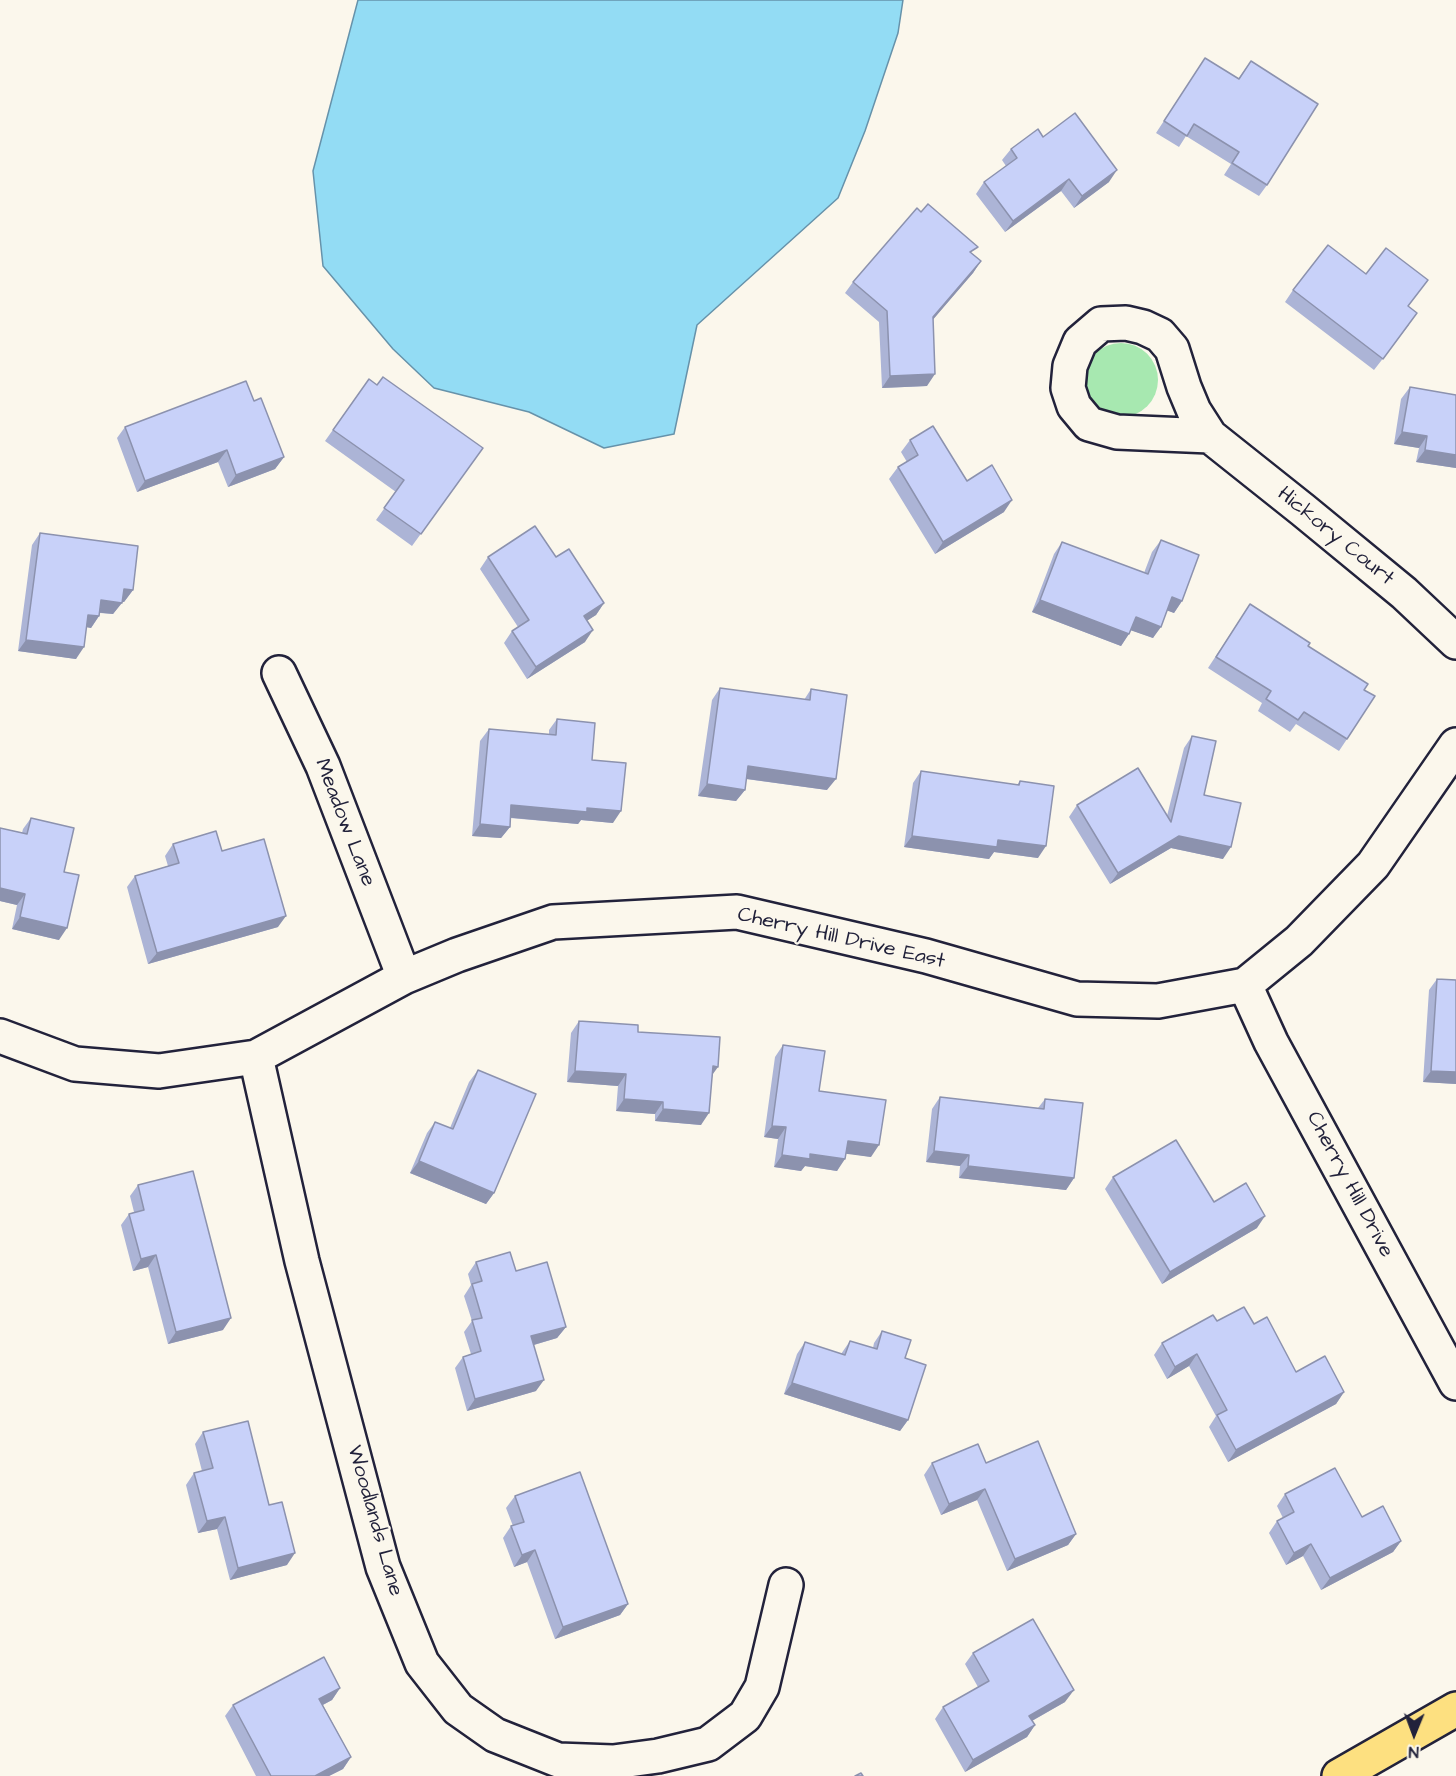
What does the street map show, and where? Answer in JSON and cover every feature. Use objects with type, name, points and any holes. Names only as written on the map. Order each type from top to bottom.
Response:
[{"type":"main road","points":[[1339,1776],[1456,1709]]},
{"type":"street","name":"Hickory Court","points":[[1210,436],[1117,432],[1089,424],[1074,406],[1068,388],[1070,366],[1080,342],[1101,324],[1126,322],[1160,335],[1172,349],[1194,411],[1210,436],[1395,586],[1456,642]]},
{"type":"street","name":"Meadow Lane","points":[[279,673],[323,766],[404,977]]},
{"type":"street","points":[[1245,985],[1299,941],[1374,865],[1456,745]]},
{"type":"street","name":"Cherry Hill Drive East","points":[[0,1036],[75,1064],[159,1071],[256,1057],[376,990],[404,977],[458,955],[553,922],[737,912],[926,957],[1077,999],[1158,1000],[1245,985]]},
{"type":"street","name":"Cherry Hill Drive","points":[[1245,985],[1271,1042],[1456,1383]]},
{"type":"street","name":"Woodlands Lane","points":[[256,1057],[302,1261],[382,1566],[422,1663],[458,1709],[495,1735],[558,1760],[613,1762],[658,1756],[708,1744],[745,1716],[762,1687],[786,1585]]},
{"type":"green space","points":[[1114,343],[1128,343],[1142,349],[1152,359],[1158,373],[1158,387],[1152,401],[1142,411],[1128,417],[1114,417],[1100,411],[1090,401],[1084,387],[1084,373],[1090,359],[1100,349]]},
{"type":"water","points":[[358,0],[903,0],[898,33],[865,131],[838,198],[697,325],[674,434],[604,448],[529,412],[434,388],[393,349],[323,266],[313,171]]},
{"type":"building","points":[[1205,58],[1239,79],[1251,61],[1318,104],[1267,185],[1232,163],[1239,152],[1194,124],[1187,136],[1164,121]]},
{"type":"building","points":[[1075,113],[1117,170],[1082,196],[1069,179],[1013,221],[984,182],[1017,158],[1011,149],[1038,129],[1043,137]]},
{"type":"building","points":[[928,204],[978,247],[970,252],[981,261],[933,317],[935,374],[890,376],[887,311],[853,282],[917,208],[921,212]]},
{"type":"building","points":[[1328,245],[1366,274],[1386,248],[1428,280],[1408,306],[1417,313],[1383,359],[1293,290]]},
{"type":"building","points":[[383,377],[483,448],[421,534],[384,508],[404,480],[333,430],[369,379],[377,385]]},
{"type":"building","points":[[246,381],[254,401],[261,398],[284,457],[236,475],[227,450],[145,481],[125,427]]},
{"type":"building","points":[[1410,387],[1456,395],[1456,455],[1425,450],[1427,436],[1402,432]]},
{"type":"building","points":[[933,426],[967,481],[992,465],[1012,500],[943,542],[898,467],[918,455],[910,440]]},
{"type":"building","points":[[535,526],[556,557],[569,549],[604,603],[584,616],[593,630],[536,667],[512,631],[529,620],[488,557]]},
{"type":"building","points":[[40,533],[138,546],[133,590],[124,589],[122,603],[101,600],[99,616],[88,615],[84,647],[26,640]]},
{"type":"building","points":[[1161,540],[1199,555],[1182,601],[1172,597],[1161,627],[1136,617],[1129,634],[1040,600],[1062,542],[1148,574]]},
{"type":"building","points":[[1250,604],[1310,643],[1308,646],[1368,684],[1364,690],[1375,696],[1347,739],[1304,712],[1298,720],[1266,699],[1271,691],[1216,657]]},
{"type":"building","points":[[720,688],[810,700],[811,689],[847,695],[836,779],[748,766],[745,790],[707,784]]},
{"type":"building","points":[[557,719],[595,723],[592,760],[626,763],[621,811],[587,808],[587,812],[511,805],[510,827],[480,824],[489,729],[556,735]]},
{"type":"building","points":[[1192,736],[1216,741],[1204,795],[1241,803],[1231,847],[1179,836],[1118,873],[1077,805],[1138,768],[1171,822]]},
{"type":"building","points":[[921,771],[1019,785],[1020,781],[1054,786],[1046,846],[998,840],[997,847],[912,836]]},
{"type":"building","points":[[31,818],[74,828],[64,872],[79,875],[67,928],[20,917],[25,894],[0,888],[0,828],[27,834]]},
{"type":"building","points":[[216,831],[222,851],[264,839],[286,916],[157,953],[135,876],[179,863],[173,844]]},
{"type":"building","points":[[1437,979],[1456,980],[1456,1072],[1431,1071]]},
{"type":"building","points":[[579,1021],[638,1025],[638,1032],[720,1037],[718,1067],[713,1066],[709,1113],[663,1109],[663,1102],[624,1099],[626,1074],[575,1071]]},
{"type":"building","points":[[783,1045],[825,1051],[819,1091],[886,1100],[879,1145],[848,1141],[845,1159],[810,1154],[810,1159],[782,1155],[786,1127],[772,1126]]},
{"type":"building","points":[[478,1070],[536,1094],[494,1193],[419,1161],[435,1122],[453,1129]]},
{"type":"building","points":[[940,1097],[1044,1109],[1045,1099],[1083,1103],[1074,1178],[968,1166],[969,1155],[934,1151]]},
{"type":"building","points":[[1176,1140],[1214,1202],[1246,1183],[1265,1216],[1170,1272],[1113,1177]]},
{"type":"building","points":[[193,1171],[231,1318],[176,1332],[156,1255],[141,1259],[129,1214],[144,1210],[138,1185]]},
{"type":"building","points":[[510,1252],[516,1271],[547,1262],[566,1327],[531,1336],[544,1380],[475,1399],[463,1357],[481,1351],[472,1320],[482,1318],[472,1284],[482,1281],[476,1262]]},
{"type":"building","points":[[1244,1307],[1254,1324],[1267,1317],[1296,1372],[1325,1356],[1344,1392],[1236,1450],[1217,1415],[1227,1410],[1197,1354],[1175,1367],[1162,1343],[1213,1315],[1217,1321]]},
{"type":"building","points":[[882,1331],[911,1340],[905,1358],[926,1365],[908,1420],[792,1383],[805,1342],[845,1355],[850,1341],[877,1349]]},
{"type":"building","points":[[248,1421],[269,1505],[282,1502],[295,1553],[238,1568],[225,1517],[207,1521],[194,1473],[213,1468],[203,1432]]},
{"type":"building","points":[[1038,1441],[1076,1534],[1015,1559],[985,1489],[949,1504],[932,1463],[978,1444],[986,1463]]},
{"type":"building","points":[[1335,1468],[1362,1517],[1383,1506],[1401,1541],[1330,1578],[1311,1544],[1294,1553],[1277,1521],[1294,1512],[1285,1494]]},
{"type":"building","points":[[580,1472],[628,1604],[563,1627],[535,1550],[522,1555],[511,1526],[524,1522],[515,1496]]},
{"type":"building","points":[[1033,1619],[1074,1690],[1029,1716],[1035,1725],[973,1760],[943,1707],[989,1681],[973,1653]]},
{"type":"building","points":[[324,1657],[340,1688],[319,1699],[351,1757],[315,1776],[271,1776],[233,1705]]}]
